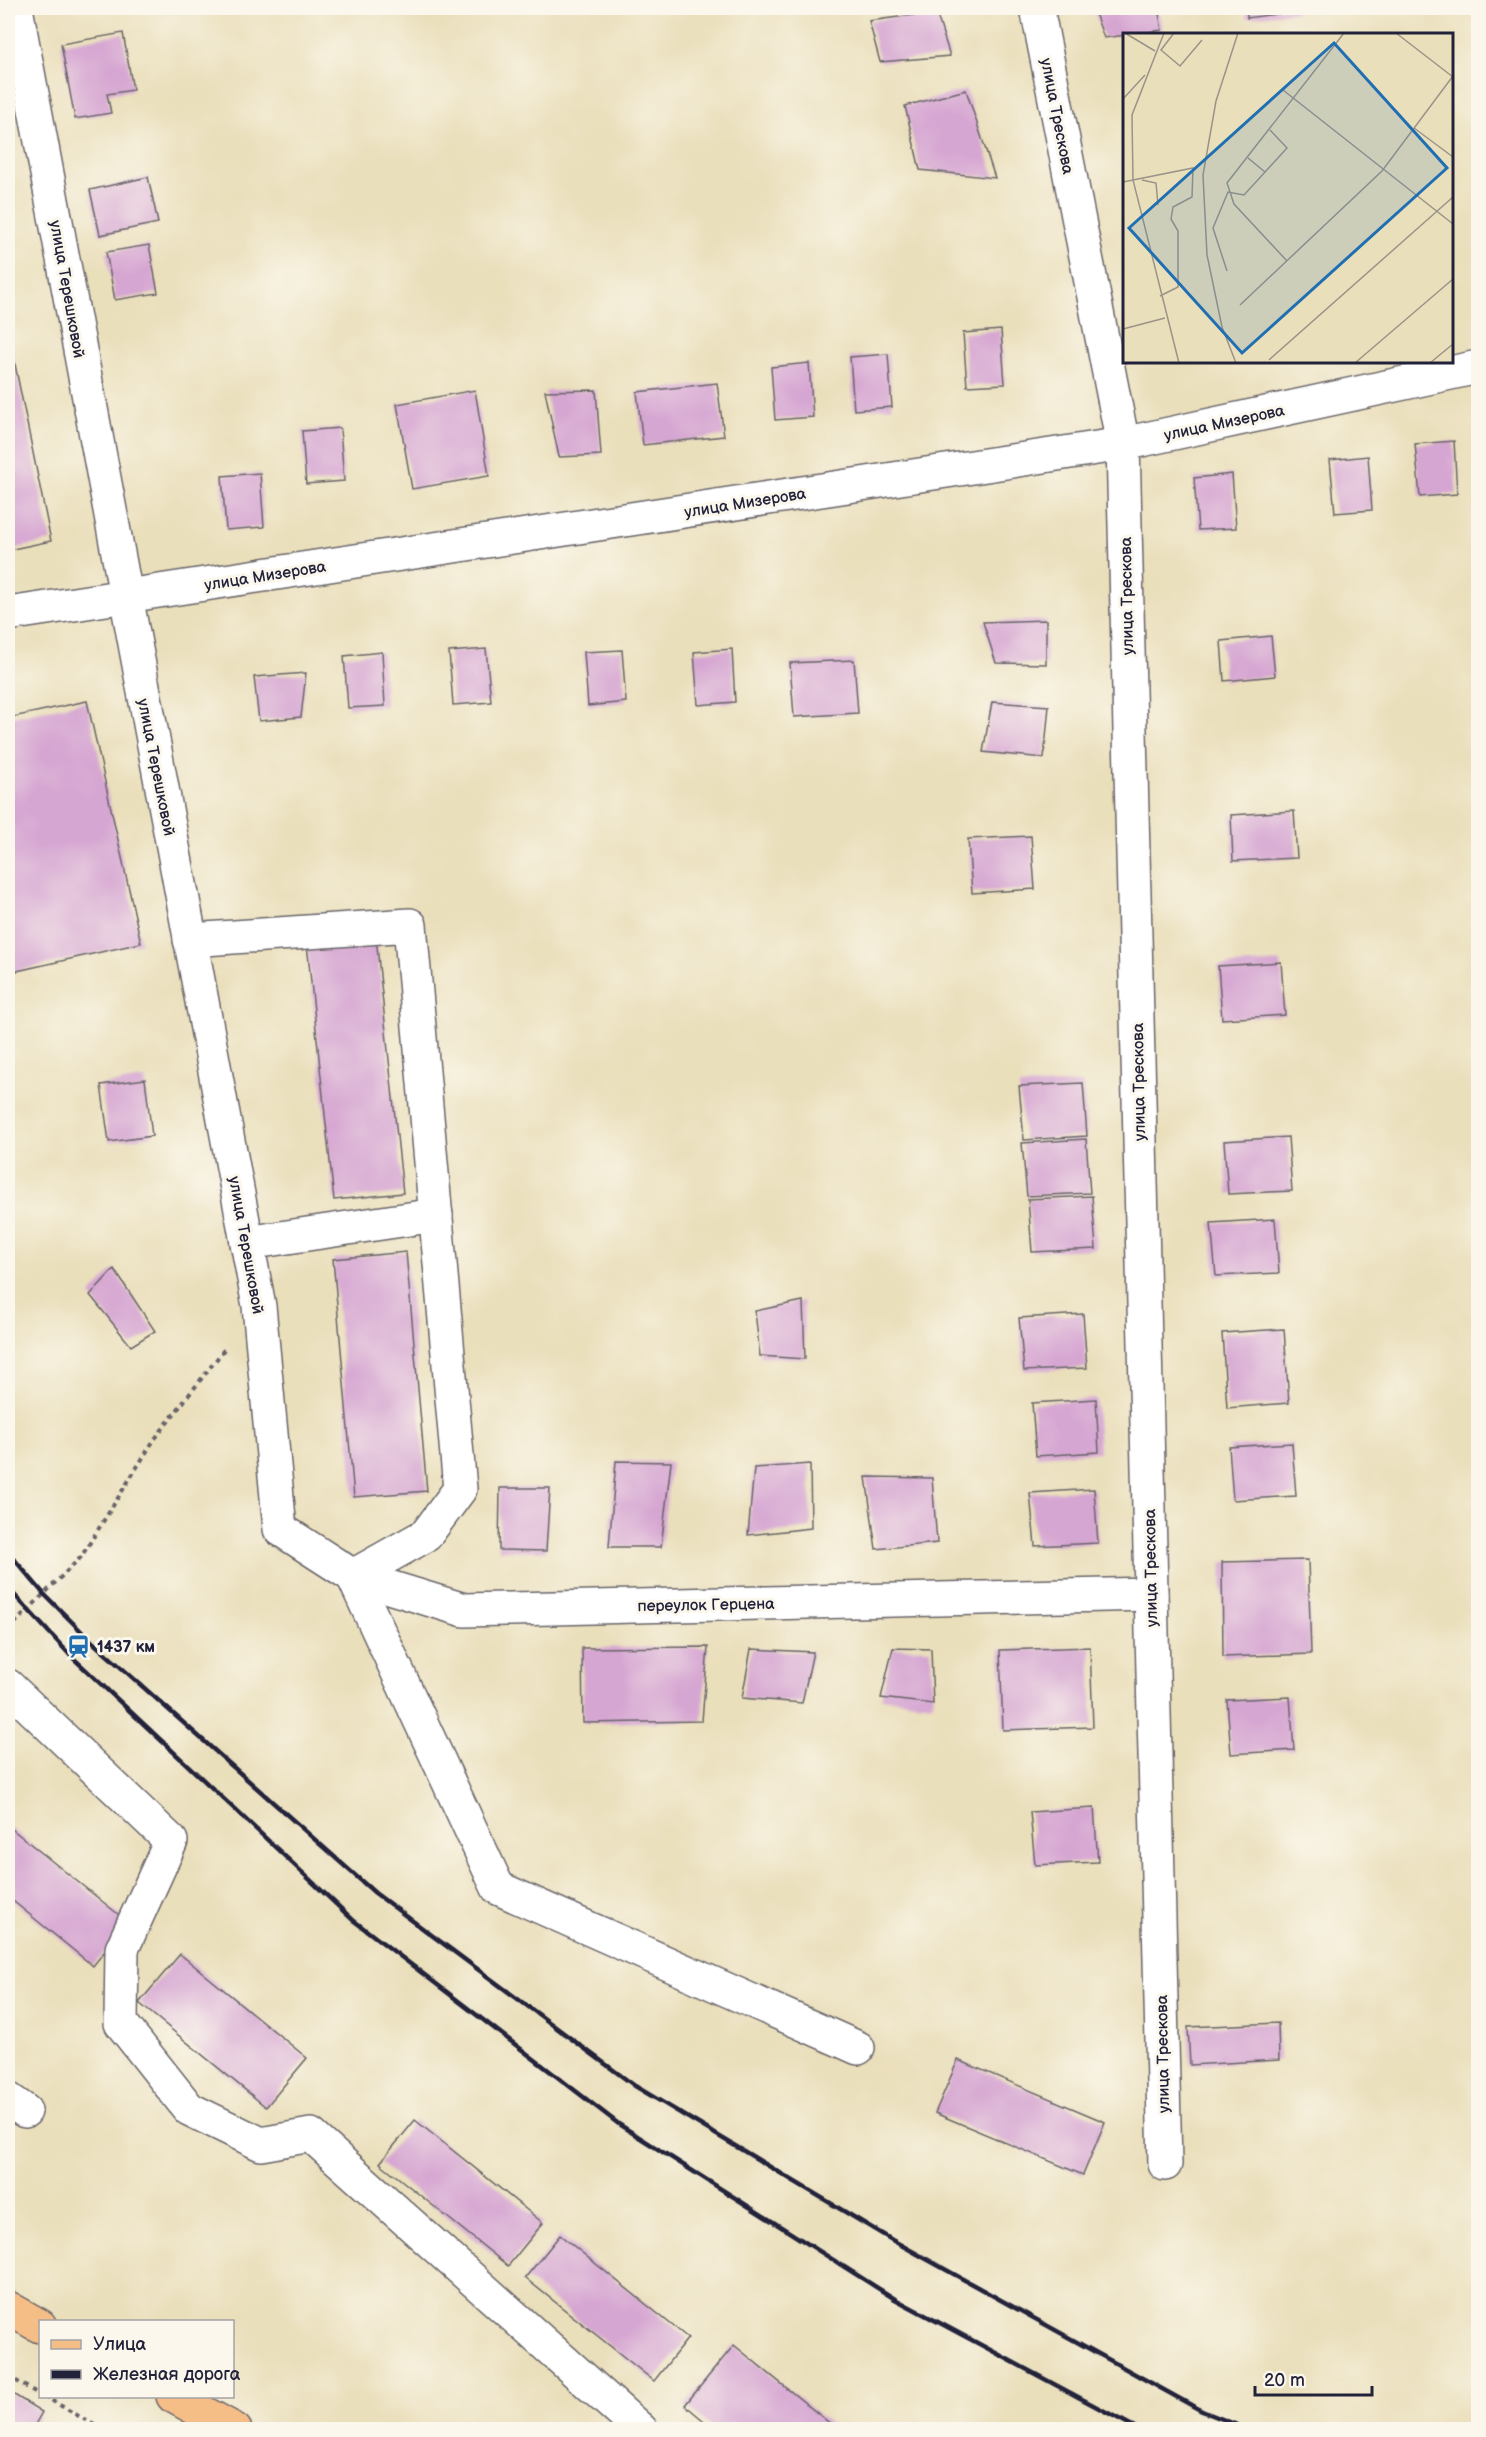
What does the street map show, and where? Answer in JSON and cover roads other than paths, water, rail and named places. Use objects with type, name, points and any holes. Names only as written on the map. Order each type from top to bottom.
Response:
[{"type":"main road","points":[[8,2308],[39,2325]]},
{"type":"main road","points":[[175,2398],[235,2430]]},
{"type":"street","name":"улица Терешковой","points":[[16,8],[259,1306],[280,1529]]},
{"type":"street","name":"улица Трескова","points":[[1036,8],[1123,444],[1165,2164]]},
{"type":"street","name":"улица Мизерова","points":[[8,614],[1123,444],[1479,367]]},
{"type":"street","points":[[190,940],[410,925],[460,1489],[426,1534],[353,1576],[498,1888],[858,2048]]},
{"type":"street","points":[[247,1243],[436,1215]]},
{"type":"street","name":"переулок Герцена","points":[[280,1529],[353,1576],[464,1610],[1151,1594]]},
{"type":"street","points":[[8,1686],[171,1842],[122,1950],[121,2023],[189,2109],[261,2144],[311,2135],[641,2430]]},
{"type":"railway","points":[[8,1552],[44,1594],[88,1638],[375,1893],[635,2086],[892,2240],[1202,2411],[1250,2430]]},
{"type":"railway","points":[[8,1588],[70,1655],[353,1920],[620,2125],[895,2299],[1140,2430]]},
{"type":"place","name":"1437 км","points":[[79,1646]]}]
